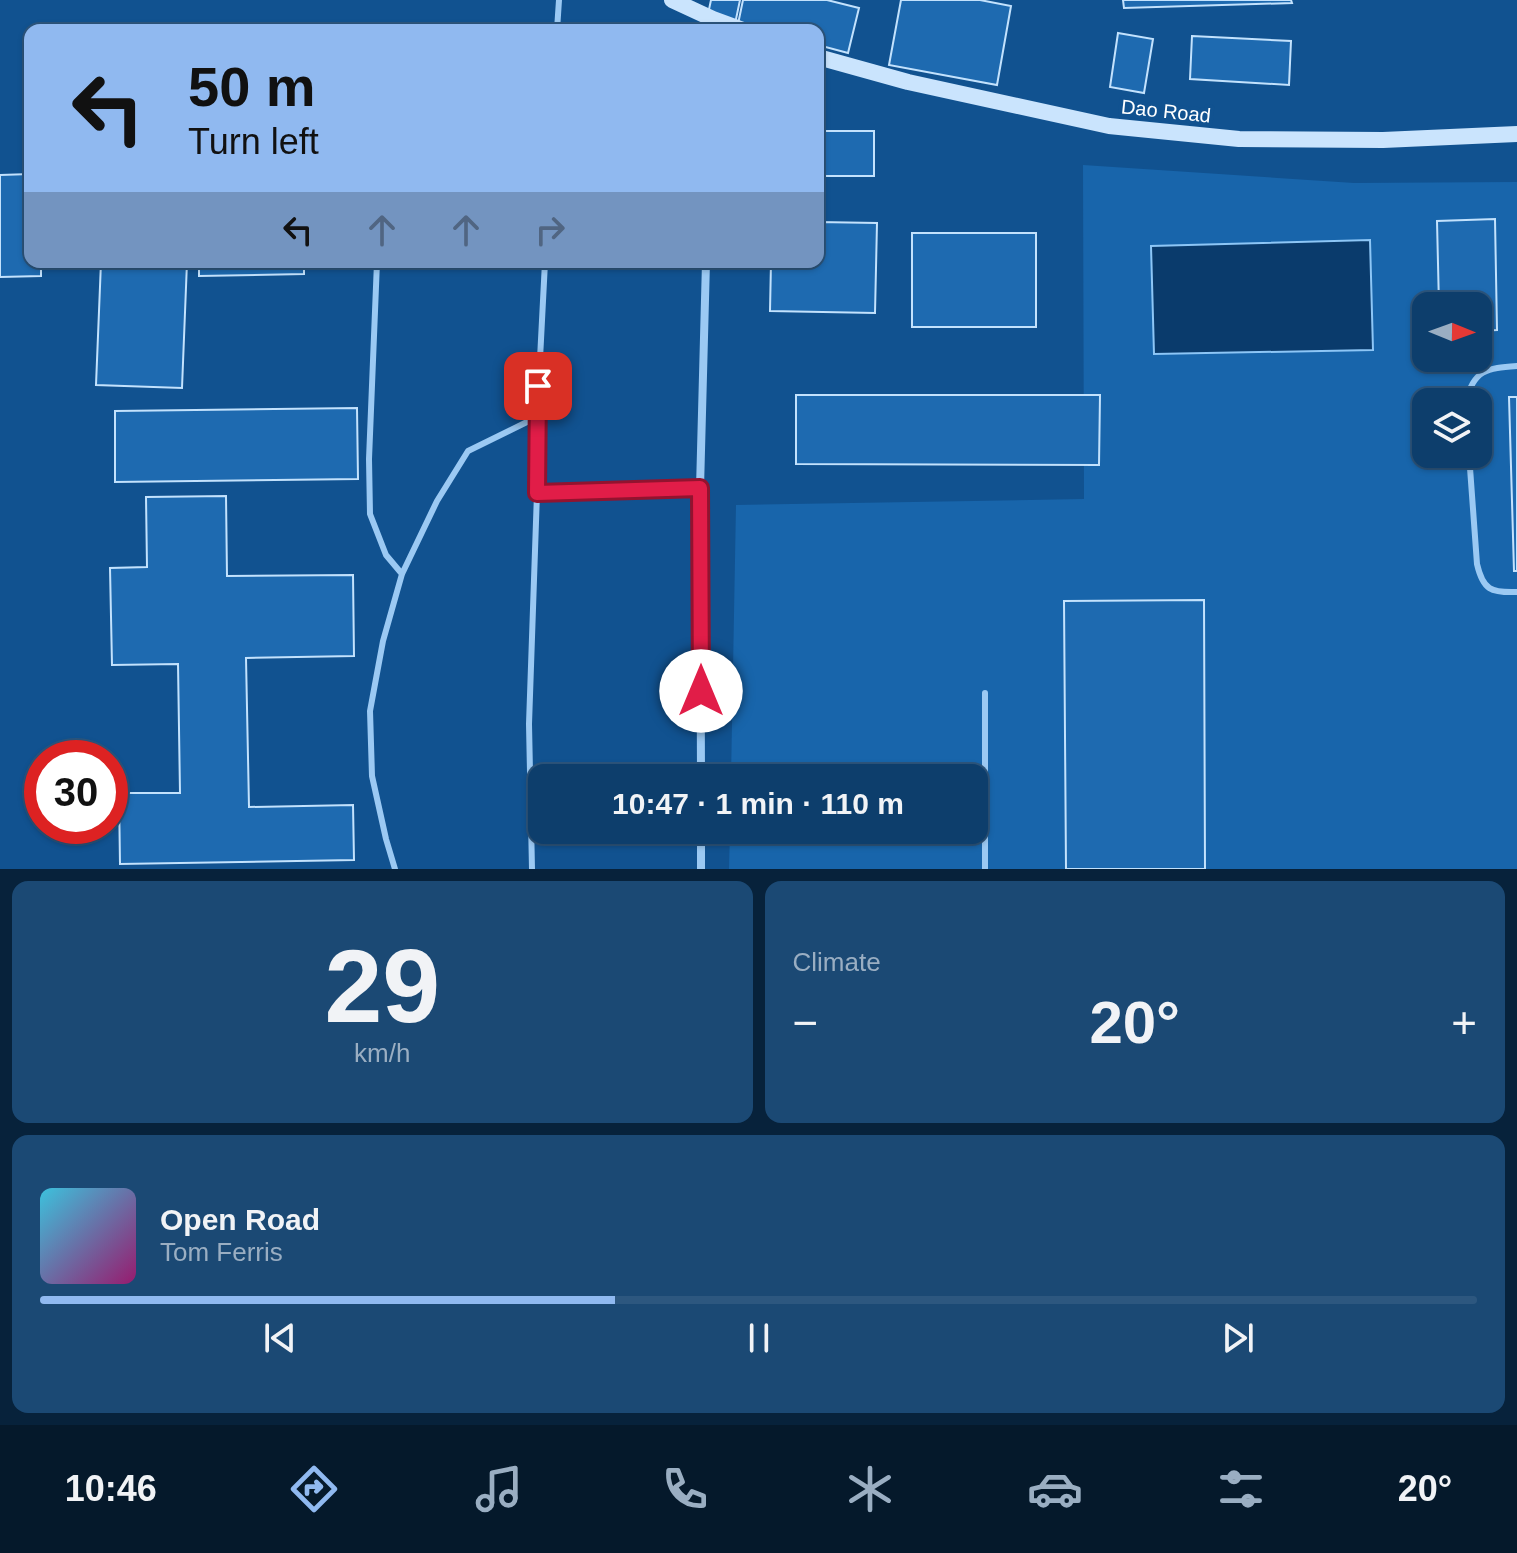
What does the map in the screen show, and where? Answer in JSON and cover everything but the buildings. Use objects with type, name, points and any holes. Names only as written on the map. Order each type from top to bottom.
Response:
[{"type":"street","points":[[672,0],[711,24]]},
{"type":"street","name":"Dao Road","points":[[824,59],[908,82],[1124,127],[1239,139],[1383,140],[1517,134]]},
{"type":"street","points":[[701,764],[700,488],[706,268]]},
{"type":"street","points":[[701,844],[701,869]]},
{"type":"lane","points":[[557,24],[559,0]]},
{"type":"lane","points":[[377,268],[370,514],[386,555],[402,574]]},
{"type":"lane","points":[[532,869],[529,724],[537,417],[545,268]]},
{"type":"lane","points":[[1469,388],[1481,372],[1517,366]]},
{"type":"lane","points":[[395,869],[372,776],[370,711],[383,641],[402,574],[437,501],[468,451],[537,417]]},
{"type":"lane","points":[[1470,468],[1481,581],[1489,589],[1517,592]]},
{"type":"lane","points":[[537,493],[700,488]]},
{"type":"lane","points":[[985,693],[985,869]]},
{"type":"shaded area","points":[[1083,165],[1354,183],[1517,182],[1517,869],[729,869],[730,844],[988,844],[988,764],[731,764],[736,505],[1084,499]]},
{"type":"shaded area","points":[[1370,240],[1373,350],[1154,354],[1151,246]]},
{"type":"route","points":[[538,386],[537,493],[700,488],[701,691]]}]
